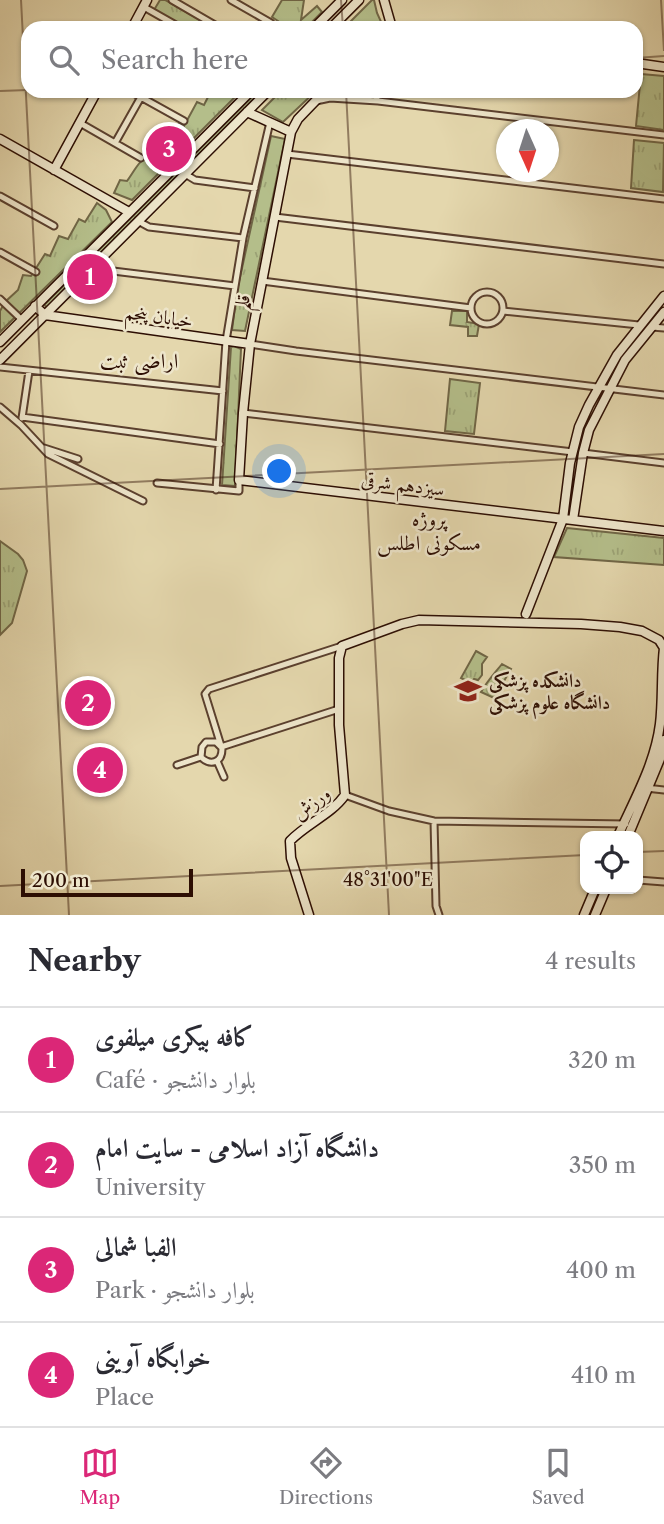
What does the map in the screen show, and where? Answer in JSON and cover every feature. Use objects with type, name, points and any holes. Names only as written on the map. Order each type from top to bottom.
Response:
[{"type":"street","points":[[172,0],[208,21]]},
{"type":"street","points":[[321,21],[342,0]]},
{"type":"street","points":[[338,21],[359,0]]},
{"type":"street","points":[[384,0],[390,21]]},
{"type":"street","points":[[233,1],[268,21]]},
{"type":"street","points":[[136,21],[145,4],[170,21]]},
{"type":"street","points":[[643,64],[664,67]]},
{"type":"street","points":[[54,170],[93,98]]},
{"type":"street","points":[[115,143],[140,98]]},
{"type":"street","points":[[143,98],[184,121]]},
{"type":"street","points":[[0,342],[244,98]]},
{"type":"street","points":[[0,360],[261,98]]},
{"type":"street","points":[[247,112],[291,132],[298,119],[319,98]]},
{"type":"street","points":[[315,102],[330,98],[378,101],[664,135]]},
{"type":"street","points":[[80,122],[141,158]]},
{"type":"street","points":[[216,490],[226,341],[243,239],[270,122]]},
{"type":"street","name":"قلم","points":[[239,480],[250,344],[291,132]]},
{"type":"street","points":[[0,139],[129,212]]},
{"type":"street","points":[[287,155],[664,200]]},
{"type":"street","points":[[185,174],[195,180],[255,188]]},
{"type":"street","points":[[0,196],[54,226]]},
{"type":"street","points":[[275,217],[664,264]]},
{"type":"street","points":[[138,221],[149,227],[243,239]]},
{"type":"street","points":[[0,253],[36,272]]},
{"type":"street","points":[[96,263],[105,270],[235,286]]},
{"type":"street","points":[[262,281],[471,308]]},
{"type":"street","points":[[482,292],[491,292],[501,299],[503,312],[499,319],[488,324],[476,320],[471,308],[475,296],[482,292]]},
{"type":"street","points":[[526,614],[563,519],[579,427],[617,355],[664,296]]},
{"type":"street","points":[[0,299],[22,320]]},
{"type":"street","points":[[35,306],[45,315]]},
{"type":"street","points":[[503,312],[639,325]]},
{"type":"street","points":[[573,520],[589,430],[625,360],[664,312]]},
{"type":"street","name":"خیابان پنجم","points":[[45,315],[250,344]]},
{"type":"street","points":[[652,327],[664,328]]},
{"type":"street","points":[[250,344],[664,395]]},
{"type":"street","points":[[0,367],[223,391]]},
{"type":"street","points":[[21,425],[29,371]]},
{"type":"street","points":[[0,407],[48,454],[144,501]]},
{"type":"street","points":[[243,413],[573,452]]},
{"type":"street","points":[[22,417],[220,444]]},
{"type":"street","points":[[41,447],[78,459]]},
{"type":"street","points":[[583,453],[664,463]]},
{"type":"street","points":[[157,483],[239,491],[239,480]]},
{"type":"street","name":"سیزدهم شرقی","points":[[239,480],[664,531]]},
{"type":"street","points":[[201,757],[208,762],[217,761],[222,755],[205,694],[209,689],[419,620],[581,624],[642,631],[659,640],[664,648],[660,724],[644,788]]},
{"type":"street","points":[[342,646],[339,657],[339,725],[345,795],[389,811],[434,821],[628,824]]},
{"type":"street","points":[[221,747],[339,709]]},
{"type":"street","points":[[622,831],[660,759],[664,740]]},
{"type":"street","points":[[201,757],[202,747],[206,742],[216,742],[221,747]]},
{"type":"street","points":[[177,765],[201,757]]},
{"type":"street","points":[[217,761],[223,777]]},
{"type":"street","points":[[644,788],[664,790]]},
{"type":"street","name":"ورزش","points":[[309,915],[291,858],[290,841],[300,830],[340,803],[345,795]]},
{"type":"street","points":[[434,821],[436,906],[439,915]]},
{"type":"street","points":[[628,824],[628,831]]},
{"type":"street","points":[[643,880],[664,882]]},
{"type":"street","points":[[584,915],[593,894]]},
{"type":"street","points":[[595,915],[604,894]]},
{"type":"green space","points":[[160,0],[165,0],[202,21],[174,21],[154,10]]},
{"type":"green space","points":[[282,0],[304,0],[301,20],[317,6],[322,12],[313,21],[278,21],[272,17]]},
{"type":"green space","points":[[372,0],[374,0],[381,21],[351,21]]},
{"type":"green space","points":[[643,74],[664,76],[664,130],[636,126],[639,98],[643,98]]},
{"type":"green space","points":[[208,98],[234,98],[132,200],[114,193],[120,180],[127,181],[160,142],[166,143],[179,124],[184,126],[197,102],[204,105]]},
{"type":"green space","points":[[250,98],[255,98],[47,307],[44,305]]},
{"type":"green space","points":[[274,98],[309,98],[283,122],[262,110]]},
{"type":"green space","points":[[271,136],[285,139],[245,331],[232,330],[237,291]]},
{"type":"green space","points":[[634,140],[664,143],[663,192],[631,188]]},
{"type":"green space","points":[[97,203],[106,210],[112,222],[0,332],[0,311],[18,290],[23,275],[31,276],[45,254],[50,256],[59,236],[68,239],[79,219],[85,222]]},
{"type":"green space","points":[[452,311],[467,311],[467,322],[479,324],[477,336],[468,336],[468,327],[450,325]]},
{"type":"green space","points":[[231,347],[241,349],[235,486],[222,485]]},
{"type":"green space","points":[[450,379],[480,383],[474,434],[445,431]]},
{"type":"green space","points":[[567,528],[664,538],[664,565],[554,557]]},
{"type":"green space","points":[[0,541],[18,554],[27,571],[12,623],[0,635]]},
{"type":"green space","points":[[476,651],[487,657],[482,664],[482,675],[471,683],[461,678]]},
{"type":"green space","points":[[502,664],[511,669],[494,698],[481,692],[489,681]]},
{"type":"place","name":"الفبا شمالی","points":[[169,149]]},
{"type":"place","name":"کافه بیکری میلفوی","points":[[90,277]]},
{"type":"place","name":"دانشکده پزشکی دانشگاه علوم پزشکی","points":[[468,691]]},
{"type":"place","name":"دانشگاه آزاد اسلامی - سایت امام","points":[[88,703]]},
{"type":"place","name":"خوابگاه آوینی","points":[[100,770]]},
{"type":"district","name":"اراضی ثبت","points":[[139,361]]},
{"type":"district","name":"پروژه مسکونی اطلس","points":[[429,531]]}]
